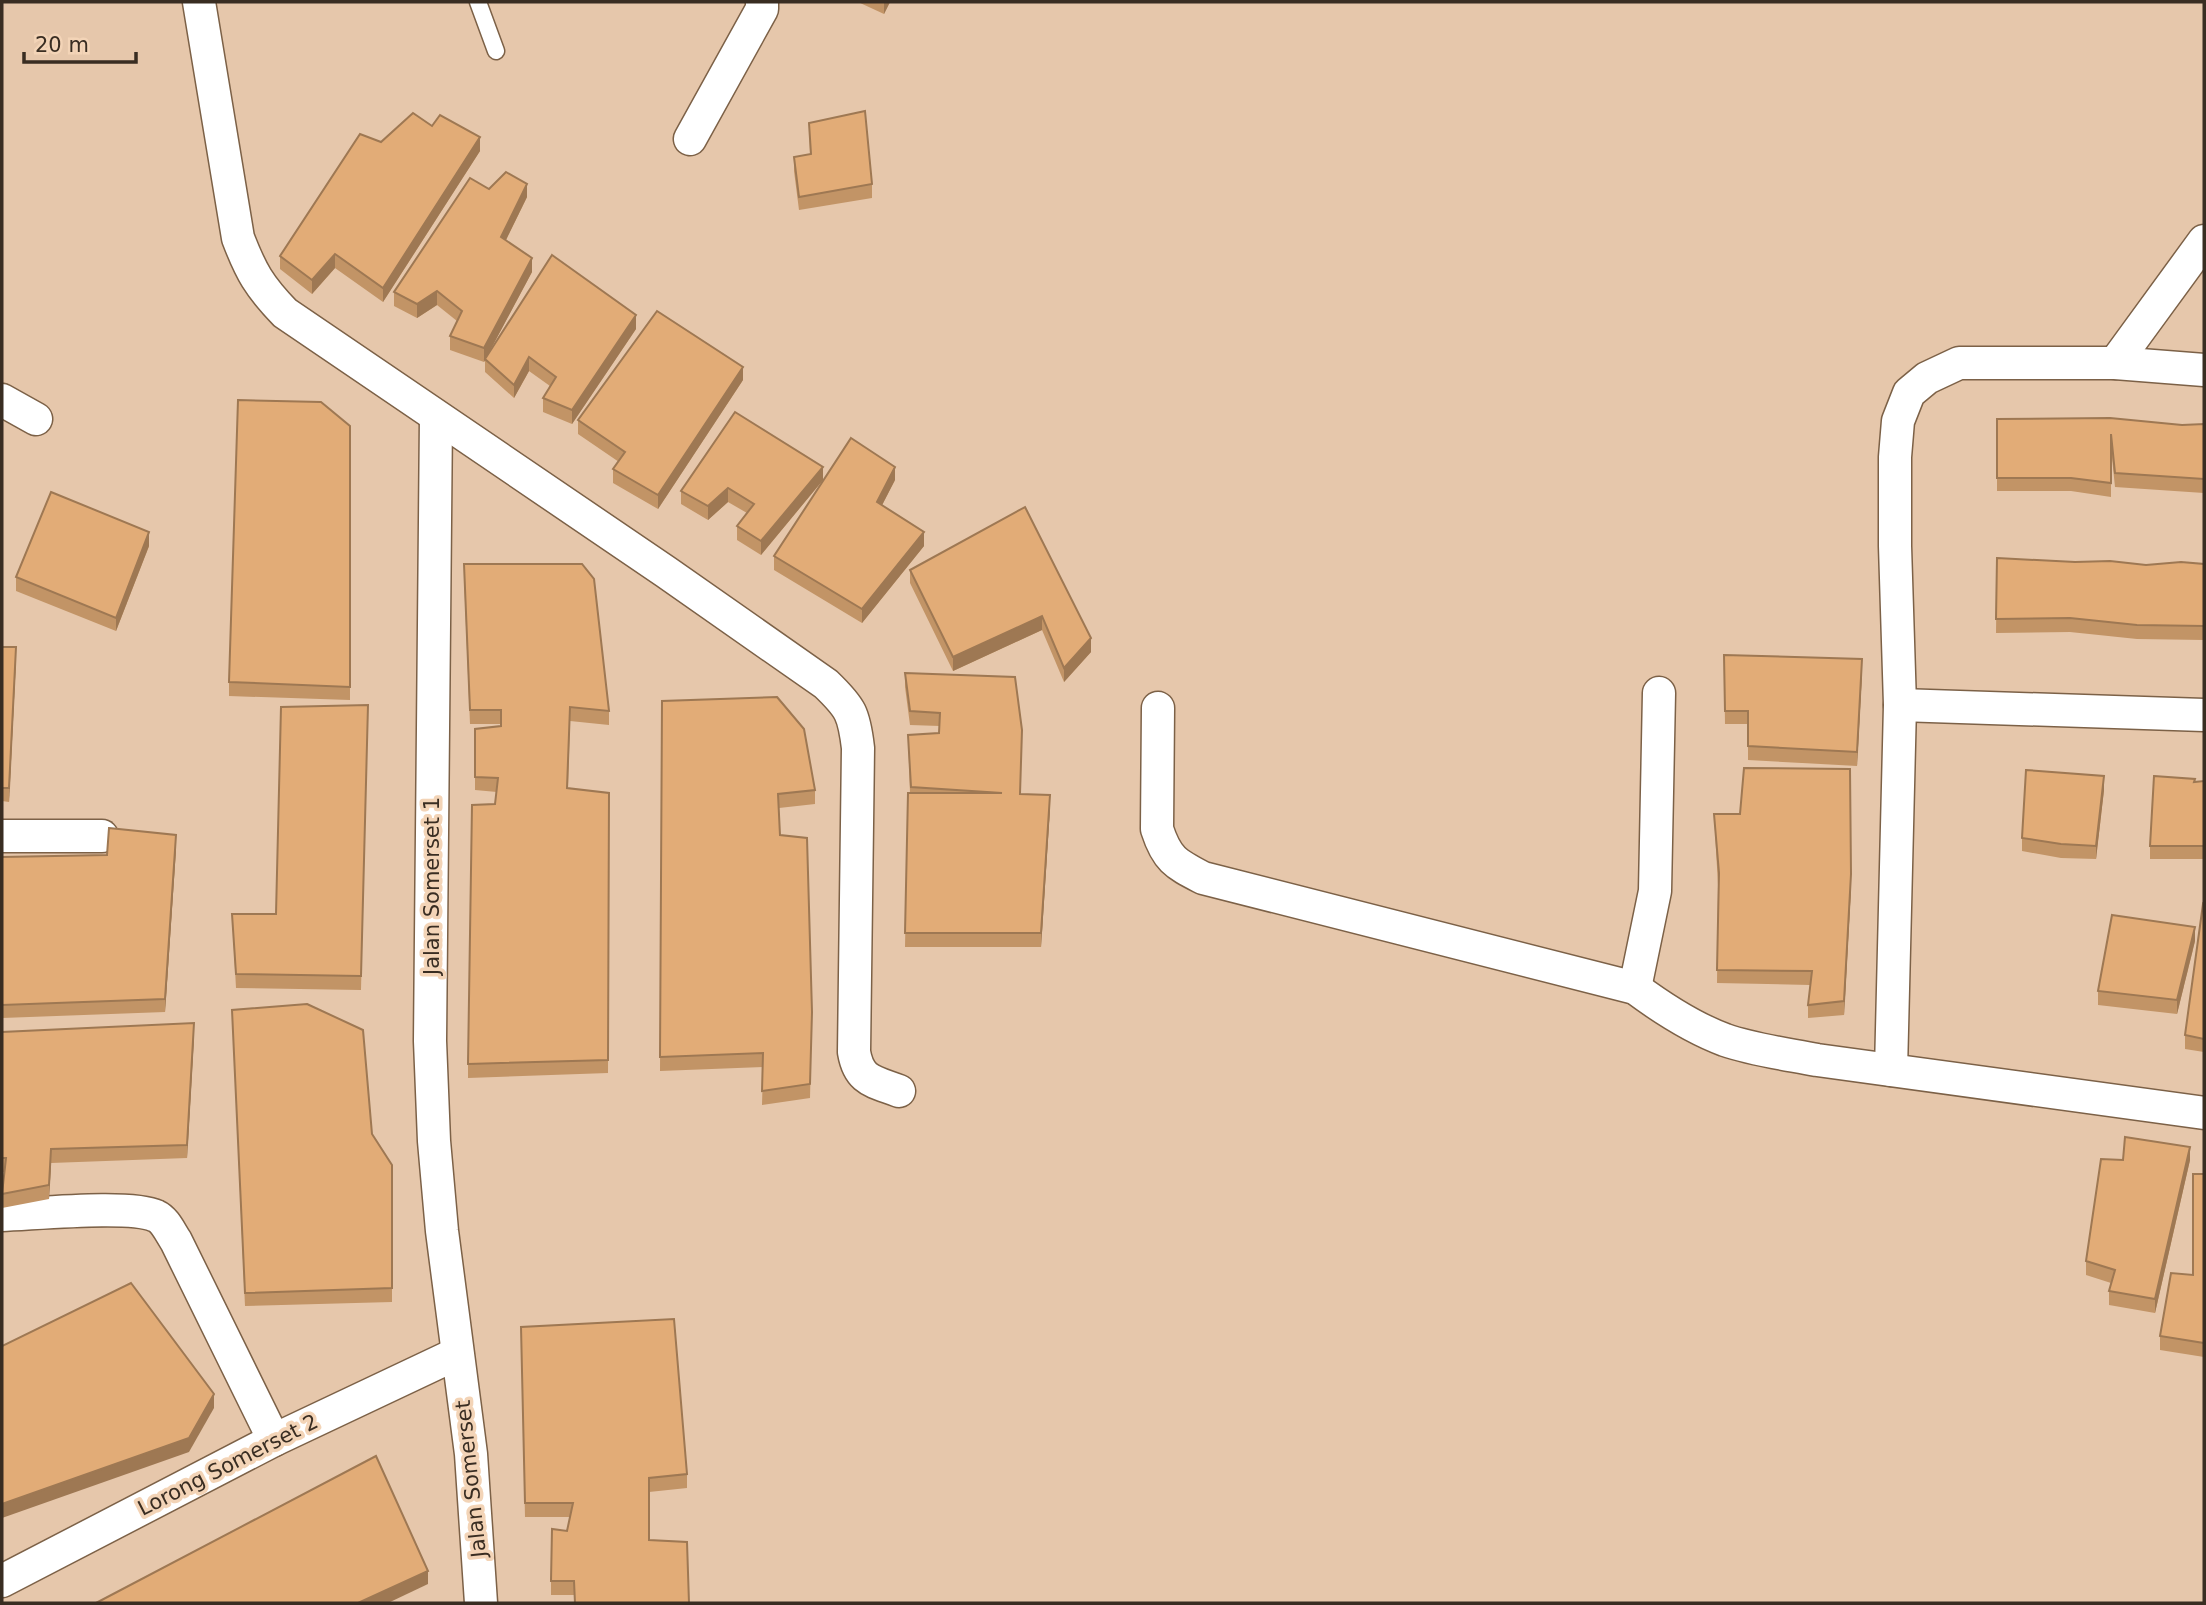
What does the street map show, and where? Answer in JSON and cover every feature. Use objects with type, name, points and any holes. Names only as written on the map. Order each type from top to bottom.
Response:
[{"type":"street","points":[[199,2],[238,238],[250,271],[264,292],[285,313],[666,572],[826,684],[847,704],[855,724],[858,748],[854,1052],[857,1068],[868,1079],[898,1091]]},
{"type":"street","points":[[690,139],[762,9],[762,2]]},
{"type":"street","points":[[2115,363],[2204,241]]},
{"type":"street","points":[[1891,1070],[1900,705],[1895,457],[1898,421],[1909,393],[1927,378],[1959,363],[2115,363],[2204,370]]},
{"type":"street","points":[[2,400],[36,419]]},
{"type":"street","name":"Jalan Somerset 1","points":[[436,417],[430,1041],[434,1141],[456,1354]]},
{"type":"street","points":[[1635,988],[1655,891],[1659,693]]},
{"type":"street","points":[[1900,705],[2204,715]]},
{"type":"street","points":[[1158,708],[1157,829],[1163,848],[1175,864],[1203,878],[1635,988],[1662,1007],[1725,1040],[1816,1060],[2204,1113]]},
{"type":"street","points":[[2,836],[102,836]]},
{"type":"street","points":[[2,1215],[120,1211],[147,1213],[159,1217],[176,1241],[274,1440]]},
{"type":"street","name":"Lorong Somerset 2","points":[[2,1581],[274,1440],[456,1354]]},
{"type":"street","name":"Jalan Somerset","points":[[456,1354],[471,1454],[481,1603]]},
{"type":"lane","points":[[478,2],[496,51]]},
{"type":"building","points":[[865,111],[872,184],[799,197],[794,157],[811,154],[809,123]]},
{"type":"building","points":[[413,113],[432,126],[440,115],[480,137],[383,288],[335,254],[312,280],[280,256],[360,134],[381,142]]},
{"type":"building","points":[[506,172],[527,184],[501,237],[532,258],[484,348],[450,336],[462,311],[437,291],[417,304],[394,292],[470,178],[489,189]]},
{"type":"building","points":[[552,255],[636,315],[572,410],[543,398],[556,377],[529,357],[514,385],[485,359]]},
{"type":"building","points":[[657,311],[743,367],[658,495],[613,469],[625,452],[578,420]]},
{"type":"building","points":[[238,400],[321,402],[350,426],[350,687],[229,682]]},
{"type":"building","points":[[735,412],[823,467],[761,541],[737,526],[754,504],[728,488],[708,506],[681,491]]},
{"type":"building","points":[[2110,418],[2182,425],[2204,424],[2204,479],[2115,473],[2111,434],[2111,483],[2071,478],[1997,478],[1997,419]]},
{"type":"building","points":[[851,438],[895,467],[877,502],[924,532],[862,609],[774,556]]},
{"type":"building","points":[[51,492],[149,532],[116,618],[16,577]]},
{"type":"building","points":[[1025,507],[1091,638],[1064,668],[1042,616],[953,657],[910,570]]},
{"type":"building","points":[[1997,558],[2110,561],[2146,565],[2181,562],[2204,564],[2204,626],[2137,625],[2070,618],[1996,619]]},
{"type":"building","points":[[464,564],[582,564],[594,579],[609,711],[570,707],[567,788],[609,793],[608,1060],[468,1064],[472,805],[495,804],[498,778],[475,777],[475,729],[501,726],[501,710],[470,710]]},
{"type":"building","points":[[2,647],[16,647],[9,788],[2,788]]},
{"type":"building","points":[[1724,655],[1862,659],[1857,752],[1748,746],[1748,711],[1725,711]]},
{"type":"building","points":[[905,673],[1015,677],[1022,730],[1020,794],[1050,795],[1041,933],[905,933],[908,793],[1002,793],[911,787],[908,735],[939,733],[940,713],[910,711]]},
{"type":"building","points":[[777,697],[804,729],[815,790],[778,794],[780,835],[807,838],[812,1012],[810,1084],[762,1091],[763,1053],[660,1057],[662,701]]},
{"type":"building","points":[[368,705],[361,976],[236,974],[232,914],[276,914],[281,707]]},
{"type":"building","points":[[1744,768],[1850,769],[1851,874],[1844,1001],[1808,1005],[1812,971],[1717,970],[1719,873],[1714,814],[1740,814]]},
{"type":"building","points":[[2026,770],[2104,776],[2096,846],[2022,838]]},
{"type":"building","points":[[2154,776],[2204,781],[2204,846],[2150,846]]},
{"type":"building","points":[[109,828],[176,835],[165,999],[2,1005],[2,857],[107,855]]},
{"type":"building","points":[[2204,905],[2204,1039],[2185,1035]]},
{"type":"building","points":[[2112,915],[2195,927],[2177,1000],[2098,991]]},
{"type":"building","points":[[307,1004],[363,1030],[372,1134],[392,1165],[392,1288],[245,1293],[232,1010]]},
{"type":"building","points":[[194,1023],[187,1145],[51,1149],[49,1185],[2,1194],[6,1158],[2,1158],[2,1032]]},
{"type":"building","points":[[2125,1137],[2190,1147],[2155,1299],[2109,1291],[2115,1270],[2086,1261],[2101,1159],[2123,1160]]},
{"type":"building","points":[[2193,1174],[2204,1174],[2204,1343],[2160,1336],[2171,1273],[2193,1275]]},
{"type":"building","points":[[131,1283],[214,1394],[189,1438],[2,1504],[2,1346]]},
{"type":"building","points":[[674,1319],[687,1474],[649,1478],[649,1540],[687,1542],[689,1603],[575,1603],[574,1581],[551,1581],[552,1529],[567,1531],[573,1503],[525,1503],[521,1327]]},
{"type":"building","points":[[376,1456],[428,1571],[358,1603],[96,1603]]}]
